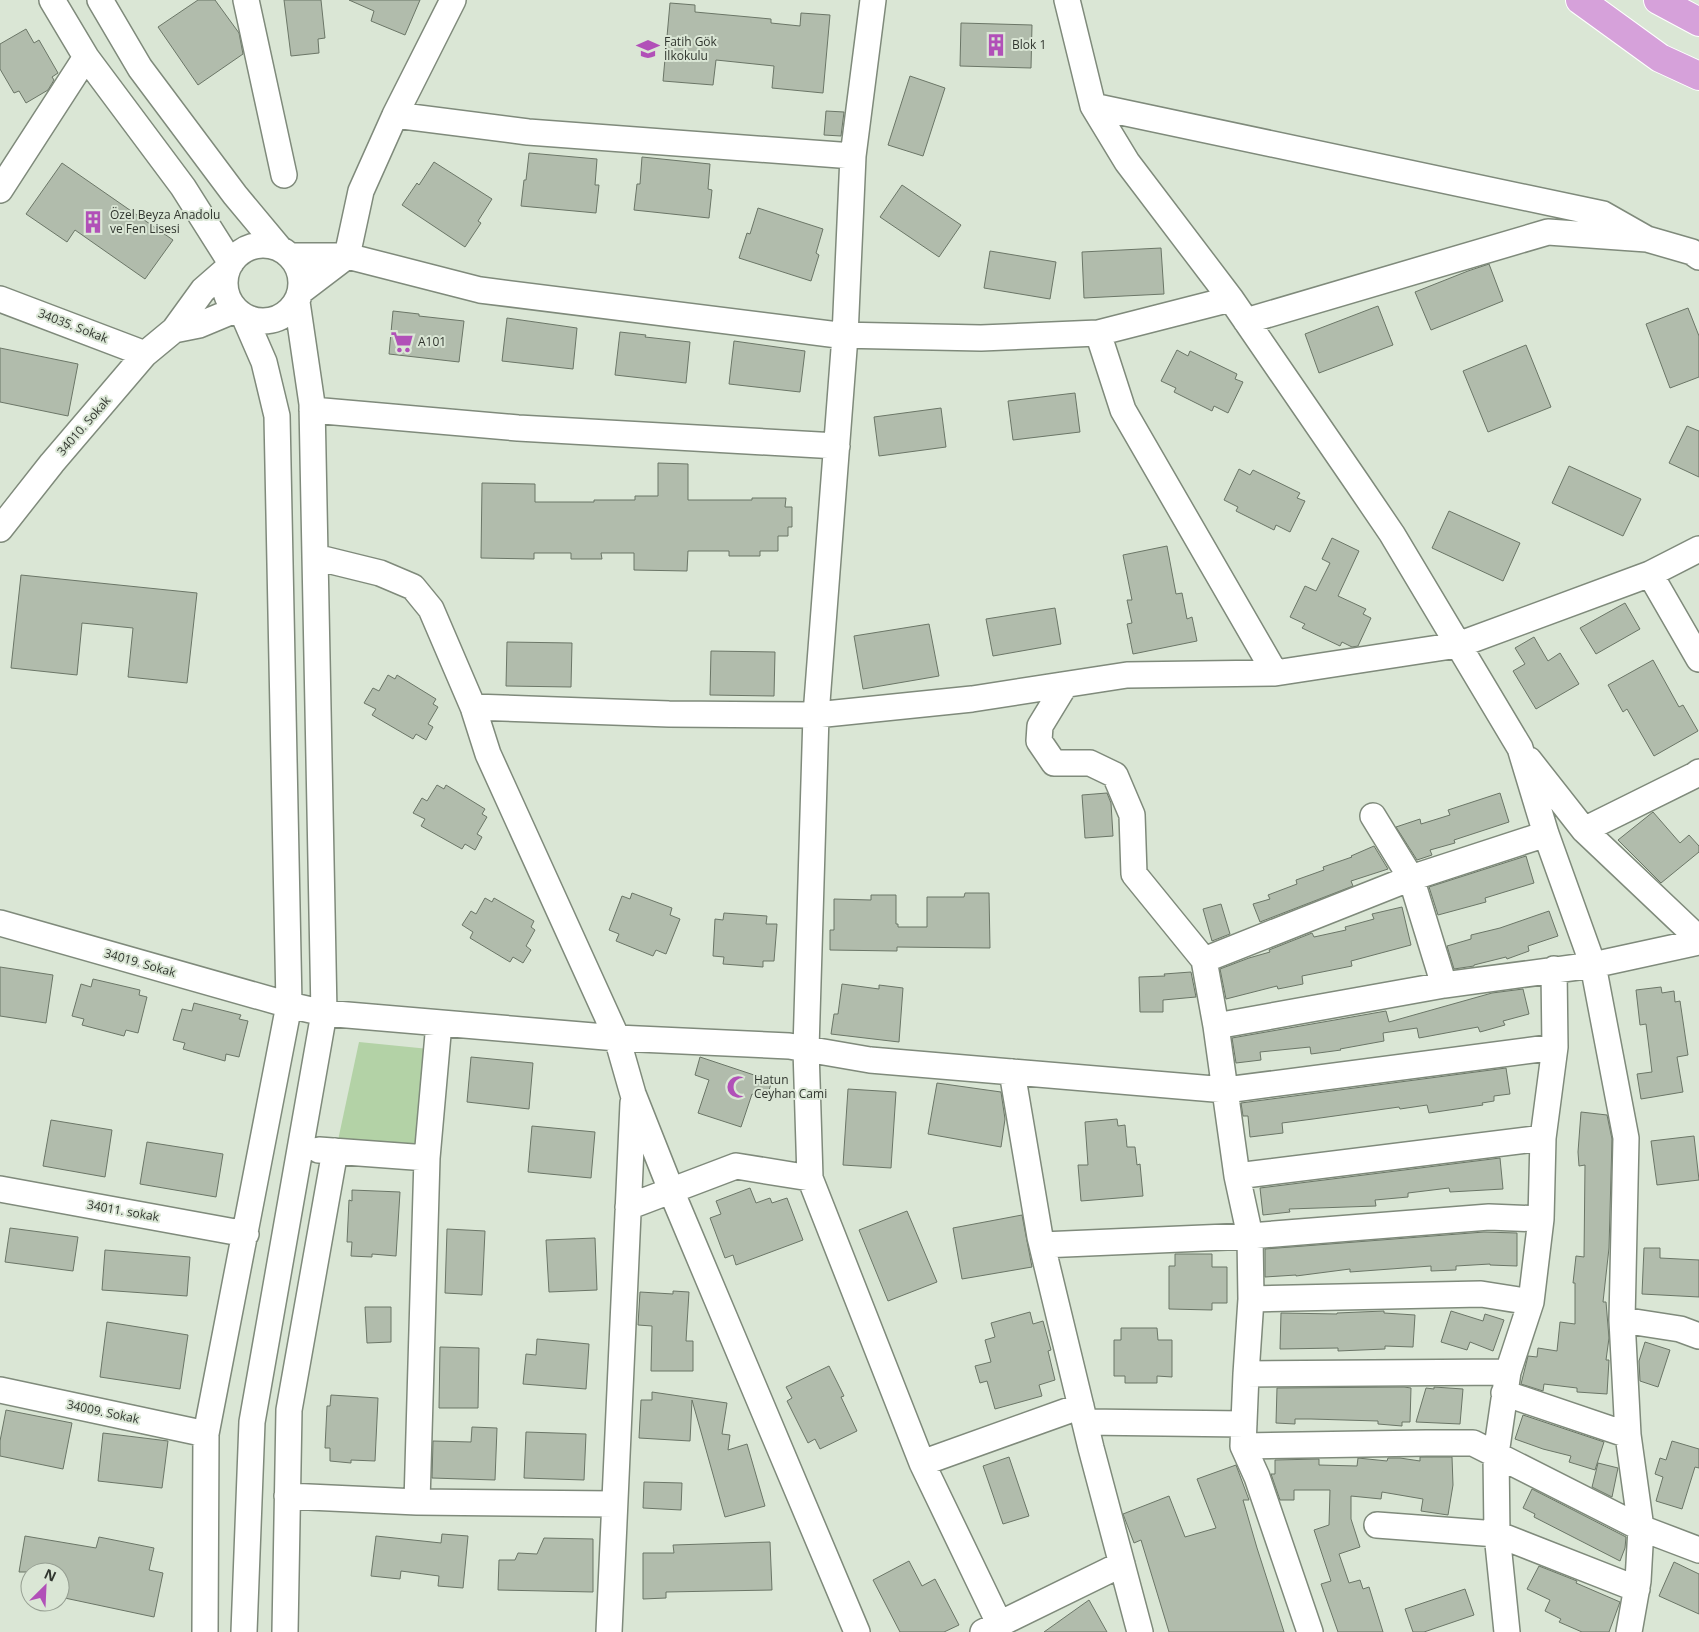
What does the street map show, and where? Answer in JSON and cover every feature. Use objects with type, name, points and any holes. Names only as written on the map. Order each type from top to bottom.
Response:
[{"type":"main road","points":[[1580,0],[1660,58],[1699,76]]},
{"type":"main road","points":[[1658,0],[1699,22]]},
{"type":"street","points":[[52,0],[86,57],[184,187],[229,266]]},
{"type":"street","points":[[100,0],[140,68],[235,195],[298,266],[302,278],[299,297],[312,410],[324,1013],[252,1422],[244,1632]]},
{"type":"street","points":[[246,0],[284,175]]},
{"type":"street","points":[[174,330],[199,326],[240,313],[255,321],[267,322],[273,320],[289,312],[299,297],[347,256],[361,191],[395,115],[453,0]]},
{"type":"street","points":[[873,0],[853,156],[845,336],[816,715],[806,1049],[810,1178],[922,1463],[991,1628],[1122,1564]]},
{"type":"street","points":[[1067,0],[1094,106],[1126,162],[1231,299],[1392,534],[1520,748],[1584,830],[1699,941]]},
{"type":"street","points":[[0,190],[86,57]]},
{"type":"street","points":[[1094,106],[1603,214],[1648,239]]},
{"type":"street","points":[[395,115],[528,132],[853,156]]},
{"type":"street","points":[[1246,321],[1548,232],[1648,239],[1692,252],[1699,257]]},
{"type":"street","points":[[205,1632],[206,1434],[246,1234],[284,1004],[277,416],[264,362],[240,313],[229,301],[225,290],[225,280],[229,266],[234,258],[243,250],[255,246],[268,245],[285,252],[347,256],[480,290],[845,336],[981,338],[1098,333],[1231,299]]},
{"type":"street","name":"34010. Sokak","points":[[0,529],[52,463],[146,354],[174,330],[203,290],[229,266]]},
{"type":"street","name":"34035. Sokak","points":[[0,299],[146,354]]},
{"type":"street","points":[[1098,333],[1123,410],[1275,673]]},
{"type":"street","points":[[312,410],[518,428],[837,446]]},
{"type":"street","points":[[473,706],[668,714],[816,715],[972,699],[1127,675],[1275,673],[1458,645],[1650,574],[1699,549]]},
{"type":"street","points":[[315,557],[380,573],[413,587],[431,608],[473,706],[488,754],[617,1038],[633,1094],[671,1191],[857,1632]]},
{"type":"street","points":[[1650,574],[1699,659]]},
{"type":"street","points":[[1065,685],[1040,726],[1039,741],[1054,762],[1090,763],[1116,775],[1132,815],[1134,874],[1204,960],[1226,1090],[1237,1176],[1250,1236],[1251,1299],[1244,1435],[1310,1632]]},
{"type":"street","points":[[1520,748],[1546,834],[1593,964],[1626,1138],[1622,1320],[1628,1435],[1641,1528],[1637,1589],[1629,1632]]},
{"type":"street","points":[[1584,830],[1699,772]]},
{"type":"street","points":[[1373,816],[1411,878],[1444,985]]},
{"type":"street","points":[[1204,960],[1411,878],[1546,834]]},
{"type":"street","name":"34019. Sokak","points":[[0,922],[284,1004],[324,1013],[617,1038],[789,1046],[870,1060],[1226,1090],[1555,1047]]},
{"type":"street","points":[[1216,1026],[1444,985],[1593,964],[1699,941]]},
{"type":"street","points":[[1506,1632],[1497,1534],[1496,1454],[1506,1382],[1531,1302],[1541,1219],[1543,1138],[1555,1047],[1554,969]]},
{"type":"street","points":[[417,1502],[427,1158],[439,1023]]},
{"type":"street","points":[[1012,1072],[1042,1245],[1083,1414],[1140,1632]]},
{"type":"street","points":[[609,1632],[633,1094]]},
{"type":"street","points":[[1237,1176],[1543,1138]]},
{"type":"street","points":[[300,1148],[427,1158]]},
{"type":"street","points":[[285,1632],[289,1410],[335,1151]]},
{"type":"street","points":[[628,1207],[736,1166],[810,1178]]},
{"type":"street","name":"34011. sokak","points":[[0,1189],[246,1234]]},
{"type":"street","points":[[1042,1245],[1250,1236],[1489,1217],[1541,1219]]},
{"type":"street","points":[[1251,1299],[1480,1294],[1531,1302]]},
{"type":"street","points":[[1622,1320],[1693,1328]]},
{"type":"street","points":[[1246,1374],[1506,1382],[1628,1435]]},
{"type":"street","name":"34009. Sokak","points":[[0,1390],[206,1434]]},
{"type":"street","points":[[922,1463],[1083,1414],[1244,1435],[1473,1444],[1641,1528],[1699,1550]]},
{"type":"street","points":[[287,1496],[417,1502],[614,1504]]},
{"type":"street","points":[[1378,1525],[1497,1534],[1637,1589]]},
{"type":"green space","points":[[359,1042],[429,1049],[422,1154],[337,1145]]},
{"type":"building","points":[[198,0],[215,0],[239,33],[243,54],[198,85],[158,27]]},
{"type":"building","points":[[284,0],[321,0],[325,38],[318,39],[319,53],[291,56]]},
{"type":"building","points":[[349,0],[420,0],[405,35],[371,21],[374,11]]},
{"type":"building","points":[[670,3],[695,5],[695,12],[771,19],[771,23],[800,26],[801,13],[830,15],[823,93],[772,88],[774,66],[716,60],[713,85],[663,81]]},
{"type":"building","name":"Blok 1","points":[[961,23],[1032,25],[1031,68],[960,66]]},
{"type":"building","points":[[26,29],[34,43],[39,40],[58,73],[52,77],[54,80],[48,90],[26,103],[19,91],[14,93],[0,69],[0,44]]},
{"type":"building","points":[[910,76],[945,88],[923,156],[888,145]]},
{"type":"building","points":[[826,111],[844,112],[841,136],[824,135]]},
{"type":"building","points":[[529,153],[597,159],[595,185],[599,185],[596,213],[521,206]]},
{"type":"building","points":[[642,157],[710,164],[708,189],[712,190],[709,218],[634,210],[637,184],[640,184]]},
{"type":"building","points":[[434,162],[492,199],[478,221],[481,223],[465,247],[402,205],[417,183],[419,185]]},
{"type":"building","name":"Özel Beyza Anadolu ve Fen Lisesi","points":[[62,163],[173,240],[145,279],[75,230],[67,242],[26,214]]},
{"type":"building","points":[[902,185],[961,225],[939,257],[880,217]]},
{"type":"building","points":[[758,208],[823,229],[816,253],[819,255],[811,281],[739,258],[747,233],[750,234]]},
{"type":"building","points":[[1161,248],[1164,294],[1084,298],[1082,252]]},
{"type":"building","points":[[990,251],[1056,262],[1050,299],[984,288]]},
{"type":"building","points":[[1489,264],[1503,301],[1431,330],[1415,292]]},
{"type":"building","points":[[1378,306],[1393,345],[1319,373],[1305,334]]},
{"type":"building","points":[[1688,308],[1699,336],[1699,377],[1670,388],[1646,324]]},
{"type":"building","points":[[393,311],[464,321],[459,362],[389,354]]},
{"type":"building","points":[[507,318],[577,328],[573,369],[502,361]]},
{"type":"building","points":[[620,332],[690,342],[686,383],[615,375]]},
{"type":"building","points":[[734,341],[805,351],[800,392],[729,384]]},
{"type":"building","points":[[1526,345],[1551,407],[1488,432],[1463,371]]},
{"type":"building","points":[[0,348],[78,364],[68,416],[0,402]]},
{"type":"building","points":[[1177,350],[1188,356],[1190,351],[1237,374],[1235,379],[1243,382],[1228,413],[1214,406],[1212,411],[1174,392],[1176,388],[1161,381]]},
{"type":"building","points":[[1075,393],[1080,432],[1013,440],[1008,401]]},
{"type":"building","points":[[941,408],[946,447],[879,456],[874,417]]},
{"type":"building","points":[[1687,426],[1699,431],[1699,477],[1669,463]]},
{"type":"building","points":[[658,463],[688,464],[688,500],[786,498],[785,507],[792,507],[792,527],[788,527],[788,536],[778,536],[778,551],[760,551],[760,556],[729,556],[729,551],[688,551],[687,571],[634,570],[634,553],[601,553],[602,559],[571,559],[571,553],[534,553],[534,559],[481,558],[482,483],[535,484],[535,502],[635,500],[635,496],[658,496]]},
{"type":"building","points":[[1569,466],[1641,499],[1623,536],[1552,503]]},
{"type":"building","points":[[1239,469],[1250,475],[1253,470],[1300,493],[1297,498],[1305,501],[1290,532],[1276,525],[1274,530],[1236,511],[1238,507],[1224,500]]},
{"type":"building","points":[[1449,511],[1520,543],[1503,581],[1432,548]]},
{"type":"building","points":[[1332,538],[1359,551],[1338,596],[1366,609],[1363,614],[1371,618],[1358,646],[1352,647],[1342,642],[1340,646],[1302,628],[1305,624],[1290,617],[1305,586],[1316,591],[1330,563],[1322,559]]},
{"type":"building","points":[[1167,546],[1176,594],[1182,593],[1187,619],[1192,617],[1197,641],[1133,654],[1127,624],[1132,623],[1127,600],[1132,600],[1123,555]]},
{"type":"building","points":[[21,575],[197,593],[187,683],[128,677],[133,628],[82,623],[77,675],[11,668]]},
{"type":"building","points":[[1625,603],[1640,629],[1596,654],[1580,628]]},
{"type":"building","points":[[1055,608],[1061,644],[993,656],[986,619]]},
{"type":"building","points":[[929,624],[939,676],[863,689],[854,636]]},
{"type":"building","points":[[1534,637],[1548,661],[1560,653],[1579,684],[1536,709],[1513,671],[1525,664],[1515,648]]},
{"type":"building","points":[[507,642],[572,643],[571,687],[506,686]]},
{"type":"building","points":[[711,651],[775,652],[774,696],[710,695]]},
{"type":"building","points":[[1653,660],[1679,707],[1683,705],[1698,731],[1654,756],[1627,709],[1623,712],[1608,685]]},
{"type":"building","points":[[388,675],[395,679],[397,675],[436,699],[433,704],[438,707],[428,724],[433,727],[426,740],[416,734],[413,739],[372,715],[376,709],[364,703],[373,688],[379,691]]},
{"type":"building","points":[[437,785],[444,789],[446,785],[485,809],[482,814],[487,817],[477,834],[482,837],[475,850],[465,844],[462,849],[421,826],[425,819],[413,813],[422,798],[427,801]]},
{"type":"building","points":[[1107,793],[1111,803],[1113,836],[1085,838],[1082,795]]},
{"type":"building","points":[[1500,793],[1509,822],[1454,840],[1455,843],[1430,850],[1432,855],[1417,860],[1396,827],[1420,819],[1421,824],[1450,815],[1448,810]]},
{"type":"building","points":[[1653,812],[1680,843],[1689,835],[1699,846],[1699,852],[1661,883],[1618,840]]},
{"type":"building","points":[[1374,846],[1388,869],[1351,881],[1353,886],[1260,922],[1253,904],[1270,899],[1268,895],[1297,884],[1296,880],[1324,870],[1323,867],[1352,857]]},
{"type":"building","points":[[1526,856],[1534,883],[1485,898],[1486,902],[1438,915],[1429,887]]},
{"type":"building","points":[[632,893],[672,908],[670,915],[680,919],[666,954],[656,950],[653,956],[616,941],[619,934],[609,930],[622,896],[630,899]]},
{"type":"building","points":[[965,893],[989,893],[990,948],[897,947],[897,951],[830,950],[830,930],[834,930],[834,899],[871,900],[871,895],[896,895],[896,924],[898,924],[898,927],[927,927],[927,897],[964,897]]},
{"type":"building","points":[[485,898],[492,902],[494,898],[534,921],[531,927],[535,930],[526,946],[531,950],[523,963],[513,957],[510,962],[470,938],[473,932],[462,925],[471,911],[476,914]]},
{"type":"building","points":[[1221,904],[1230,934],[1212,941],[1203,909]]},
{"type":"building","points":[[1402,907],[1411,945],[1351,961],[1352,966],[1302,976],[1303,984],[1278,989],[1277,986],[1226,999],[1220,969],[1270,952],[1269,950],[1312,933],[1314,937],[1346,930],[1345,927],[1374,919],[1372,914]]},
{"type":"building","points":[[1549,911],[1558,936],[1528,946],[1529,951],[1507,959],[1506,957],[1474,966],[1454,969],[1447,946],[1471,939],[1471,935],[1500,928]]},
{"type":"building","points":[[724,913],[767,916],[766,924],[777,924],[774,961],[763,961],[763,967],[723,964],[724,957],[713,956],[715,919],[723,920]]},
{"type":"building","points":[[0,967],[53,975],[46,1023],[0,1016]]},
{"type":"building","points":[[1191,972],[1196,997],[1163,1000],[1163,1012],[1140,1012],[1139,977]]},
{"type":"building","points":[[93,979],[140,990],[139,995],[147,997],[138,1033],[126,1030],[124,1036],[82,1025],[84,1019],[72,1016],[81,984],[91,987]]},
{"type":"building","points":[[842,984],[879,989],[879,985],[903,988],[899,1042],[831,1034],[834,1014],[838,1014]]},
{"type":"building","points":[[1661,987],[1662,993],[1674,991],[1675,1002],[1680,1001],[1688,1055],[1677,1057],[1683,1092],[1641,1099],[1637,1074],[1652,1072],[1646,1024],[1640,1025],[1636,990]]},
{"type":"building","points":[[1523,989],[1529,1014],[1503,1021],[1505,1025],[1480,1032],[1478,1027],[1419,1038],[1417,1028],[1383,1033],[1384,1041],[1341,1050],[1311,1054],[1310,1047],[1260,1052],[1261,1060],[1236,1063],[1232,1038],[1386,1011],[1389,1022],[1492,993]]},
{"type":"building","points":[[194,1003],[241,1015],[239,1019],[248,1021],[239,1057],[226,1054],[225,1061],[183,1049],[185,1043],[173,1040],[182,1009],[192,1011]]},
{"type":"building","points":[[471,1057],[533,1063],[529,1109],[467,1102]]},
{"type":"building","name":"Hatun Ceyhan Cami","points":[[700,1057],[772,1081],[766,1099],[752,1094],[741,1127],[698,1113],[709,1080],[695,1075]]},
{"type":"building","points":[[1506,1068],[1510,1094],[1494,1096],[1494,1101],[1482,1103],[1483,1105],[1429,1113],[1427,1105],[1400,1109],[1399,1107],[1282,1123],[1283,1133],[1250,1137],[1248,1116],[1243,1116],[1241,1103]]},
{"type":"building","points":[[937,1083],[1001,1092],[1005,1119],[1001,1147],[928,1134]]},
{"type":"building","points":[[848,1089],[896,1092],[891,1168],[843,1165]]},
{"type":"building","points":[[1581,1112],[1607,1115],[1612,1139],[1609,1248],[1603,1302],[1606,1302],[1609,1338],[1606,1360],[1609,1360],[1607,1394],[1577,1392],[1577,1388],[1544,1384],[1543,1391],[1521,1384],[1528,1356],[1537,1357],[1538,1348],[1557,1351],[1560,1322],[1575,1324],[1575,1283],[1573,1283],[1576,1256],[1584,1257],[1585,1165],[1579,1166],[1578,1152]]},
{"type":"building","points":[[1117,1119],[1118,1126],[1125,1125],[1127,1147],[1135,1147],[1137,1165],[1140,1164],[1143,1196],[1081,1201],[1078,1165],[1088,1165],[1085,1122]]},
{"type":"building","points":[[51,1120],[112,1130],[105,1177],[43,1166]]},
{"type":"building","points":[[532,1126],[595,1132],[591,1178],[528,1172]]},
{"type":"building","points":[[1694,1136],[1699,1180],[1657,1185],[1651,1141]]},
{"type":"building","points":[[147,1142],[223,1154],[216,1197],[140,1184]]},
{"type":"building","points":[[1500,1158],[1503,1189],[1450,1192],[1449,1188],[1408,1193],[1408,1197],[1375,1200],[1376,1206],[1289,1209],[1290,1212],[1263,1215],[1260,1188]]},
{"type":"building","points":[[750,1188],[756,1203],[770,1198],[772,1203],[787,1198],[803,1240],[736,1265],[733,1255],[725,1258],[710,1218],[721,1214],[716,1201]]},
{"type":"building","points":[[352,1190],[400,1192],[396,1256],[372,1254],[372,1257],[351,1256],[352,1242],[347,1242],[349,1200],[352,1201]]},
{"type":"building","points":[[907,1211],[937,1282],[888,1301],[859,1230]]},
{"type":"building","points":[[1022,1215],[1032,1267],[962,1279],[953,1228]]},
{"type":"building","points":[[10,1228],[78,1237],[73,1271],[5,1262]]},
{"type":"building","points":[[447,1229],[485,1231],[482,1295],[445,1293]]},
{"type":"building","points":[[1484,1232],[1517,1233],[1517,1266],[1490,1264],[1456,1266],[1456,1270],[1431,1271],[1431,1266],[1350,1272],[1350,1269],[1296,1276],[1265,1277],[1265,1249]]},
{"type":"building","points":[[595,1238],[597,1290],[549,1292],[546,1240]]},
{"type":"building","points":[[1644,1248],[1660,1248],[1660,1258],[1699,1260],[1699,1297],[1642,1294]]},
{"type":"building","points":[[105,1250],[190,1257],[187,1296],[102,1290]]},
{"type":"building","points":[[1175,1254],[1212,1254],[1212,1267],[1227,1267],[1227,1303],[1212,1303],[1212,1310],[1169,1309],[1169,1266],[1175,1266]]},
{"type":"building","points":[[673,1291],[689,1292],[686,1341],[693,1341],[693,1371],[651,1371],[652,1326],[638,1325],[640,1292],[673,1294]]},
{"type":"building","points":[[365,1307],[391,1307],[391,1342],[367,1343]]},
{"type":"building","points":[[1384,1311],[1384,1313],[1415,1315],[1413,1347],[1385,1346],[1385,1349],[1338,1351],[1338,1348],[1280,1349],[1281,1313],[1337,1314]]},
{"type":"building","points":[[1451,1311],[1483,1321],[1485,1314],[1504,1320],[1493,1351],[1470,1342],[1467,1350],[1441,1342]]},
{"type":"building","points":[[1030,1312],[1033,1324],[1043,1321],[1051,1350],[1048,1351],[1055,1380],[1039,1385],[1042,1396],[995,1409],[987,1381],[980,1383],[975,1366],[991,1362],[985,1340],[995,1337],[991,1323]]},
{"type":"building","points":[[107,1322],[188,1335],[180,1389],[100,1377]]},
{"type":"building","points":[[1121,1328],[1157,1328],[1158,1340],[1172,1340],[1172,1377],[1157,1376],[1157,1383],[1125,1383],[1125,1376],[1114,1376],[1114,1340],[1121,1340]]},
{"type":"building","points":[[537,1339],[589,1344],[586,1389],[523,1384],[526,1354],[536,1355]]},
{"type":"building","points":[[1645,1342],[1670,1350],[1658,1387],[1640,1381],[1639,1361]]},
{"type":"building","points":[[440,1347],[479,1348],[478,1408],[439,1408]]},
{"type":"building","points":[[829,1366],[844,1396],[841,1397],[857,1431],[820,1449],[815,1439],[808,1443],[787,1401],[792,1398],[786,1387]]},
{"type":"building","points":[[1434,1387],[1463,1389],[1460,1424],[1416,1422],[1426,1388],[1434,1389]]},
{"type":"building","points":[[1277,1388],[1411,1388],[1410,1422],[1402,1422],[1402,1426],[1378,1424],[1378,1421],[1311,1419],[1295,1419],[1295,1424],[1276,1423]]},
{"type":"building","points":[[652,1392],[727,1403],[722,1434],[730,1435],[728,1450],[747,1444],[765,1506],[725,1517],[692,1400],[690,1441],[639,1438],[641,1400],[652,1400]]},
{"type":"building","points":[[331,1395],[378,1398],[375,1461],[351,1460],[351,1463],[330,1461],[330,1448],[325,1448],[327,1406],[330,1406]]},
{"type":"building","points":[[6,1410],[72,1423],[63,1469],[0,1456],[0,1441]]},
{"type":"building","points":[[1523,1415],[1604,1442],[1595,1470],[1569,1462],[1571,1456],[1515,1439]]},
{"type":"building","points":[[472,1427],[497,1428],[495,1480],[432,1478],[433,1441],[471,1442]]},
{"type":"building","points":[[526,1432],[586,1434],[584,1480],[524,1478]]},
{"type":"building","points":[[103,1433],[168,1441],[162,1488],[98,1481]]},
{"type":"building","points":[[1672,1441],[1699,1449],[1699,1468],[1695,1467],[1682,1509],[1656,1501],[1663,1477],[1655,1474],[1660,1458],[1666,1460]]},
{"type":"building","points":[[1009,1457],[1029,1516],[1003,1524],[983,1466]]},
{"type":"building","points":[[1420,1457],[1452,1457],[1453,1485],[1448,1515],[1421,1511],[1423,1499],[1382,1492],[1381,1499],[1351,1496],[1351,1519],[1360,1547],[1339,1554],[1349,1583],[1360,1580],[1363,1589],[1369,1587],[1383,1632],[1338,1632],[1321,1584],[1331,1581],[1314,1530],[1329,1525],[1330,1490],[1294,1490],[1294,1500],[1280,1500],[1271,1474],[1275,1474],[1275,1460],[1319,1459],[1319,1465],[1357,1466],[1358,1458],[1387,1461],[1388,1458],[1400,1458],[1420,1461]]},
{"type":"building","points":[[1598,1463],[1618,1468],[1612,1497],[1592,1487]]},
{"type":"building","points":[[1236,1465],[1249,1500],[1243,1500],[1284,1632],[1169,1632],[1141,1540],[1134,1543],[1123,1514],[1169,1496],[1185,1537],[1216,1528],[1197,1479]]},
{"type":"building","points":[[644,1482],[682,1483],[681,1510],[643,1508]]},
{"type":"building","points":[[1532,1489],[1626,1537],[1625,1548],[1620,1561],[1534,1517],[1535,1514],[1523,1508]]},
{"type":"building","points":[[442,1534],[468,1536],[463,1588],[438,1586],[439,1576],[401,1571],[400,1579],[371,1576],[376,1536],[441,1543]]},
{"type":"building","points":[[25,1536],[96,1548],[99,1537],[154,1548],[149,1570],[163,1573],[154,1617],[70,1599],[70,1562],[21,1562]]},
{"type":"building","points":[[544,1538],[593,1539],[593,1592],[498,1590],[499,1560],[515,1560],[518,1553],[537,1554]]},
{"type":"building","points":[[770,1542],[772,1590],[666,1592],[666,1598],[643,1599],[643,1553],[674,1553],[673,1545]]},
{"type":"building","points":[[909,1561],[922,1586],[935,1579],[959,1625],[944,1632],[900,1632],[873,1580]]},
{"type":"building","points":[[1674,1562],[1699,1574],[1699,1614],[1659,1596]]},
{"type":"building","points":[[1539,1566],[1577,1581],[1576,1583],[1620,1602],[1609,1632],[1582,1632],[1559,1622],[1561,1619],[1545,1611],[1550,1600],[1527,1589]]},
{"type":"building","points":[[1465,1589],[1474,1615],[1424,1632],[1413,1632],[1405,1609]]},
{"type":"building","points":[[1089,1600],[1107,1632],[1044,1632]]},
{"type":"place","name":"Blok 1","points":[[996,45]]},
{"type":"place","name":"Fatih Gök İlkokulu","points":[[648,49]]},
{"type":"place","name":"Özel Beyza Anadolu ve Fen Lisesi","points":[[93,222]]},
{"type":"place","name":"A101","points":[[402,342]]},
{"type":"place","name":"Hatun Ceyhan Cami","points":[[738,1087]]}]
